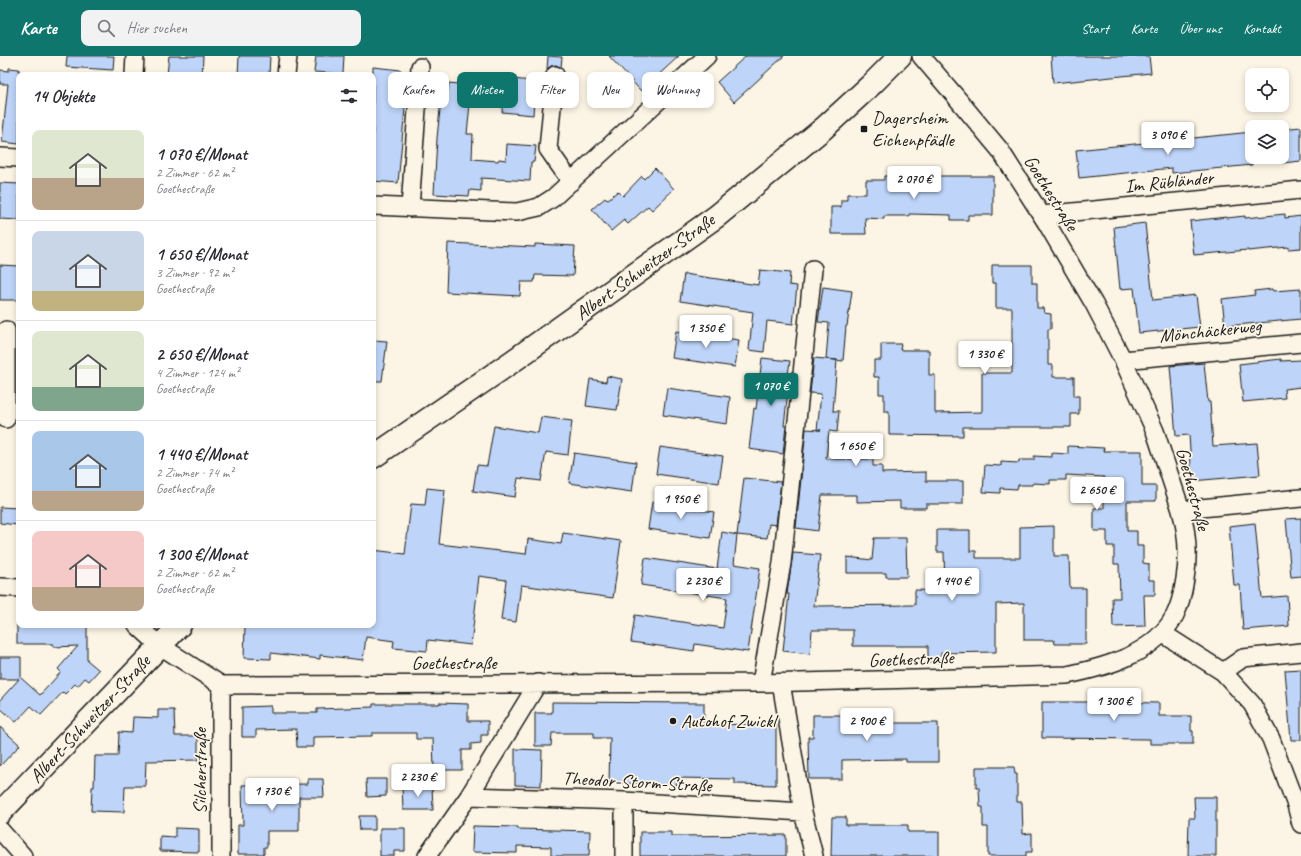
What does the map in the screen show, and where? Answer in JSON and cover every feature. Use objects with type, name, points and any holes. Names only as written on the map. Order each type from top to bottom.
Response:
[{"type":"street","points":[[134,72],[135,56]]},
{"type":"street","points":[[286,72],[288,56]]},
{"type":"street","points":[[376,206],[517,212],[539,207],[553,198],[571,182],[707,56]]},
{"type":"street","name":"Albert-Schweitzer-Straße","points":[[376,455],[519,357],[717,216],[824,128],[900,56]]},
{"type":"street","name":"Goethestraße","points":[[221,685],[781,683],[1067,675],[1097,669],[1123,659],[1142,649],[1162,633],[1175,615],[1183,597],[1187,570],[1187,543],[1182,510],[1155,431],[1123,360],[1094,304],[1042,215],[1000,150],[921,56]]},
{"type":"street","points":[[410,208],[420,67]]},
{"type":"street","points":[[552,108],[548,149],[571,182]]},
{"type":"street","points":[[0,157],[16,158]]},
{"type":"street","name":"Im Rübländer","points":[[1042,215],[1301,190]]},
{"type":"street","points":[[761,683],[782,563],[814,269]]},
{"type":"street","points":[[6,419],[8,330]]},
{"type":"street","name":"Mönchäckerweg","points":[[1123,360],[1301,343]]},
{"type":"street","points":[[1182,510],[1301,498]]},
{"type":"street","points":[[0,587],[16,588]]},
{"type":"street","points":[[140,628],[160,645],[221,685]]},
{"type":"street","name":"Albert-Schweitzer-Straße","points":[[0,814],[177,628]]},
{"type":"street","points":[[1162,633],[1223,672],[1252,704],[1271,739],[1299,804],[1301,824]]},
{"type":"street","points":[[1223,672],[1243,658],[1301,652]]},
{"type":"street","points":[[427,856],[469,796],[538,683]]},
{"type":"street","points":[[781,683],[803,812],[814,856]]},
{"type":"street","name":"Silcherstraße","points":[[221,685],[221,856]]},
{"type":"street","name":"Theodor-Storm-Straße","points":[[469,796],[624,801],[803,812]]},
{"type":"street","points":[[624,801],[624,856]]},
{"type":"street","points":[[0,830],[23,856]]},
{"type":"building","points":[[67,56],[114,56],[113,70],[66,67]]},
{"type":"building","points":[[169,56],[203,56],[202,72],[167,72]]},
{"type":"building","points":[[239,56],[270,56],[269,72],[238,72]]},
{"type":"building","points":[[316,56],[344,56],[343,72],[314,72]]},
{"type":"building","points":[[548,56],[562,57],[561,68],[556,65],[547,69]]},
{"type":"building","points":[[609,56],[679,56],[662,72],[642,72],[641,91],[634,83],[634,72],[624,72]]},
{"type":"building","points":[[746,56],[784,56],[734,102],[717,82]]},
{"type":"building","points":[[1051,56],[1149,56],[1151,73],[1053,83]]},
{"type":"building","points":[[373,67],[401,70],[401,72],[388,72],[388,108],[405,108],[398,183],[376,181],[376,72],[373,72]]},
{"type":"building","points":[[9,68],[19,69],[19,72],[16,72],[16,144],[2,142],[8,84],[0,84],[0,70],[9,71]]},
{"type":"building","points":[[518,80],[526,80],[526,108],[533,108],[533,115],[502,112],[502,108],[518,108]]},
{"type":"building","points":[[449,83],[457,84],[457,108],[470,108],[467,134],[473,134],[472,159],[498,161],[499,159],[506,160],[507,144],[536,146],[534,162],[531,162],[530,181],[481,178],[481,191],[470,190],[469,196],[434,194],[440,108],[449,108]]},
{"type":"building","points":[[1301,127],[1301,161],[1289,162],[1289,128]]},
{"type":"building","points":[[1245,133],[1245,164],[1252,165],[1172,173],[1172,168],[1079,178],[1076,150]]},
{"type":"building","points":[[655,168],[674,189],[652,210],[648,206],[628,224],[624,220],[611,231],[592,209],[605,198],[607,200],[618,191],[623,196],[642,176],[644,179]]},
{"type":"building","points":[[910,171],[933,171],[933,176],[993,176],[993,215],[968,215],[968,220],[951,220],[951,215],[909,214],[909,216],[884,216],[884,219],[865,218],[866,234],[831,234],[831,207],[841,207],[841,200],[847,200],[847,194],[866,194],[866,180],[884,180],[884,176],[910,176]]},
{"type":"building","points":[[0,183],[16,184],[16,220],[0,219]]},
{"type":"building","points":[[1285,214],[1285,218],[1301,216],[1301,248],[1288,249],[1288,247],[1194,255],[1190,221],[1227,217],[1245,216],[1245,218]]},
{"type":"building","points":[[1145,223],[1153,300],[1196,295],[1200,327],[1139,333],[1134,288],[1120,289],[1114,227]]},
{"type":"building","points":[[448,243],[535,247],[535,244],[575,246],[573,276],[535,275],[534,282],[521,282],[520,296],[446,292]]},
{"type":"building","points":[[0,265],[16,266],[16,300],[0,300]]},
{"type":"building","points":[[992,265],[1032,265],[1032,283],[1037,283],[1037,308],[1043,308],[1044,313],[1051,314],[1051,329],[1048,329],[1048,365],[1053,365],[1053,377],[1074,377],[1074,396],[1079,396],[1079,414],[1071,414],[1071,427],[963,427],[963,436],[889,435],[889,411],[884,411],[884,394],[879,394],[879,377],[874,377],[874,360],[881,360],[881,344],[901,344],[900,350],[929,350],[929,375],[935,375],[935,413],[982,412],[982,373],[1012,373],[1012,308],[996,308],[996,283],[992,283]]},
{"type":"building","points":[[760,270],[790,273],[789,285],[797,286],[793,324],[767,321],[764,352],[749,350],[753,312],[680,301],[684,274],[758,285]]},
{"type":"building","points":[[823,287],[852,291],[846,326],[843,361],[826,359],[829,323],[818,322]]},
{"type":"building","points":[[1272,289],[1273,291],[1301,289],[1301,319],[1225,326],[1222,299],[1255,295],[1254,291]]},
{"type":"building","points":[[676,331],[739,340],[735,367],[672,358]]},
{"type":"building","points":[[376,340],[387,341],[382,381],[376,381]]},
{"type":"building","points":[[762,358],[790,361],[787,381],[789,381],[784,426],[786,426],[783,454],[749,449],[754,408],[756,409]]},
{"type":"building","points":[[814,358],[837,360],[833,411],[839,411],[837,432],[829,431],[826,459],[873,459],[873,466],[882,466],[882,473],[926,472],[926,481],[963,481],[963,504],[926,504],[926,508],[900,508],[900,501],[857,502],[857,495],[822,495],[818,531],[796,528],[806,429],[817,430],[821,394],[810,393]]},
{"type":"building","points":[[1281,359],[1281,361],[1301,360],[1301,387],[1284,389],[1285,398],[1243,402],[1239,364]]},
{"type":"building","points":[[1204,363],[1208,402],[1210,402],[1213,446],[1257,443],[1260,475],[1192,481],[1189,435],[1176,436],[1170,366]]},
{"type":"building","points":[[607,376],[622,379],[617,410],[586,406],[590,379],[606,382]]},
{"type":"building","points":[[667,388],[730,397],[727,424],[663,415]]},
{"type":"building","points":[[541,417],[572,421],[568,455],[546,452],[541,481],[518,478],[515,497],[473,491],[477,465],[487,466],[494,426],[538,433]]},
{"type":"building","points":[[1068,446],[1104,448],[1103,451],[1142,451],[1142,486],[1156,486],[1156,501],[1127,501],[1127,531],[1137,531],[1137,546],[1143,546],[1143,563],[1149,564],[1149,580],[1155,580],[1155,595],[1144,595],[1145,626],[1113,627],[1112,598],[1120,598],[1119,564],[1114,564],[1114,546],[1107,546],[1107,531],[1094,531],[1094,508],[1104,508],[1104,477],[1066,475],[1066,480],[1050,480],[1050,484],[1033,483],[1032,485],[1018,485],[1017,489],[1000,488],[1000,493],[983,492],[985,465],[1001,466],[1001,462],[1019,463],[1019,460],[1034,460],[1034,456],[1051,457],[1051,453],[1068,454]]},
{"type":"building","points":[[660,447],[723,456],[719,483],[656,474]]},
{"type":"building","points":[[574,453],[636,462],[632,492],[569,483]]},
{"type":"building","points":[[744,478],[781,482],[776,525],[769,524],[767,538],[737,535]]},
{"type":"building","points":[[427,488],[445,490],[439,544],[526,554],[528,539],[561,544],[563,533],[621,541],[613,598],[521,585],[516,622],[501,620],[506,580],[479,576],[471,645],[428,640],[427,651],[393,648],[394,641],[366,637],[363,660],[320,655],[320,659],[271,653],[271,659],[244,658],[245,628],[376,628],[376,550],[405,554],[411,504],[425,505]]},
{"type":"building","points":[[652,502],[714,512],[710,538],[648,529]]},
{"type":"building","points":[[0,507],[16,508],[16,525],[0,523]]},
{"type":"building","points":[[1301,518],[1301,576],[1291,577],[1286,519]]},
{"type":"building","points":[[1255,523],[1262,598],[1287,596],[1289,626],[1243,630],[1240,585],[1234,585],[1229,526]]},
{"type":"building","points":[[1054,526],[1054,556],[1069,556],[1070,588],[1086,588],[1086,644],[1055,644],[1054,640],[1024,640],[1024,603],[996,604],[996,652],[941,653],[941,662],[928,662],[928,646],[853,646],[853,630],[812,630],[810,654],[783,651],[789,594],[787,594],[793,553],[820,555],[814,606],[915,605],[915,590],[945,591],[944,552],[937,552],[937,530],[970,530],[970,551],[976,551],[976,558],[1020,558],[1020,527]]},
{"type":"building","points":[[722,532],[737,535],[734,564],[760,568],[748,652],[695,644],[694,651],[631,642],[635,615],[723,628],[727,598],[641,585],[645,558],[717,569]]},
{"type":"building","points":[[874,538],[906,538],[907,577],[886,577],[886,573],[847,573],[847,557],[872,560]]},
{"type":"building","points":[[17,628],[87,628],[87,660],[99,670],[89,681],[85,678],[78,686],[75,684],[65,694],[63,692],[41,715],[31,706],[16,722],[0,708],[0,700],[19,679],[0,679],[0,657],[21,657],[21,678],[40,695],[61,672],[58,669],[78,646],[53,647],[53,644],[17,644]]},
{"type":"building","points":[[1301,669],[1301,740],[1291,740],[1285,670]]},
{"type":"building","points":[[1093,698],[1106,698],[1106,702],[1159,703],[1159,716],[1191,716],[1193,744],[1150,744],[1150,739],[1042,738],[1042,702],[1093,702]]},
{"type":"building","points":[[552,702],[704,703],[704,724],[776,725],[776,785],[735,784],[735,779],[677,778],[677,785],[609,783],[610,738],[594,738],[594,733],[552,733],[551,746],[535,746],[535,713],[552,713]]},
{"type":"building","points":[[373,704],[468,704],[468,721],[488,721],[488,735],[481,735],[481,743],[471,744],[471,750],[462,750],[462,770],[434,770],[433,739],[416,739],[416,733],[372,733],[372,736],[313,737],[313,747],[297,747],[296,729],[256,730],[256,737],[242,737],[242,707],[271,706],[271,713],[317,713],[317,709],[373,707]]},
{"type":"building","points":[[158,710],[174,710],[175,736],[198,736],[198,760],[146,761],[145,786],[125,786],[124,812],[91,811],[92,787],[94,787],[95,756],[118,756],[119,732],[132,733],[133,717],[158,718]]},
{"type":"building","points":[[843,713],[856,713],[856,715],[887,715],[886,723],[938,723],[938,762],[906,762],[906,759],[842,760],[842,779],[809,779],[808,737],[813,737],[813,715],[843,715]]},
{"type":"building","points":[[0,727],[20,745],[0,766]]},
{"type":"building","points":[[515,749],[542,750],[541,786],[515,785]]},
{"type":"building","points":[[976,767],[1014,767],[1015,774],[1017,774],[1017,802],[1022,802],[1023,834],[1032,833],[1032,852],[1026,852],[1026,856],[988,856],[988,827],[983,827],[983,807],[980,807],[979,788],[976,788]]},
{"type":"building","points":[[308,779],[323,779],[324,797],[299,797],[299,831],[267,831],[267,847],[264,847],[264,854],[238,854],[238,825],[243,825],[242,785],[308,784]]},
{"type":"building","points":[[366,779],[386,779],[386,796],[367,797]]},
{"type":"building","points":[[402,785],[432,785],[433,810],[403,810]]},
{"type":"building","points":[[1194,797],[1216,797],[1216,856],[1188,856],[1189,818],[1195,818]]},
{"type":"building","points":[[359,816],[375,816],[375,830],[360,830]]},
{"type":"building","points":[[832,817],[846,817],[846,825],[908,825],[908,832],[939,832],[939,856],[831,856]]},
{"type":"building","points":[[473,826],[590,831],[589,856],[551,856],[551,847],[517,846],[517,853],[472,852]]},
{"type":"building","points":[[175,828],[199,829],[199,852],[160,851],[160,836],[175,837]]},
{"type":"building","points":[[380,828],[405,828],[405,851],[394,851],[394,856],[380,856]]},
{"type":"building","points":[[640,832],[671,832],[671,836],[786,835],[786,856],[640,856]]},
{"type":"place","name":"Dagersheim Eichenpfädle","points":[[864,129]]},
{"type":"place","name":"Autohof Zwickl","points":[[673,721]]}]
